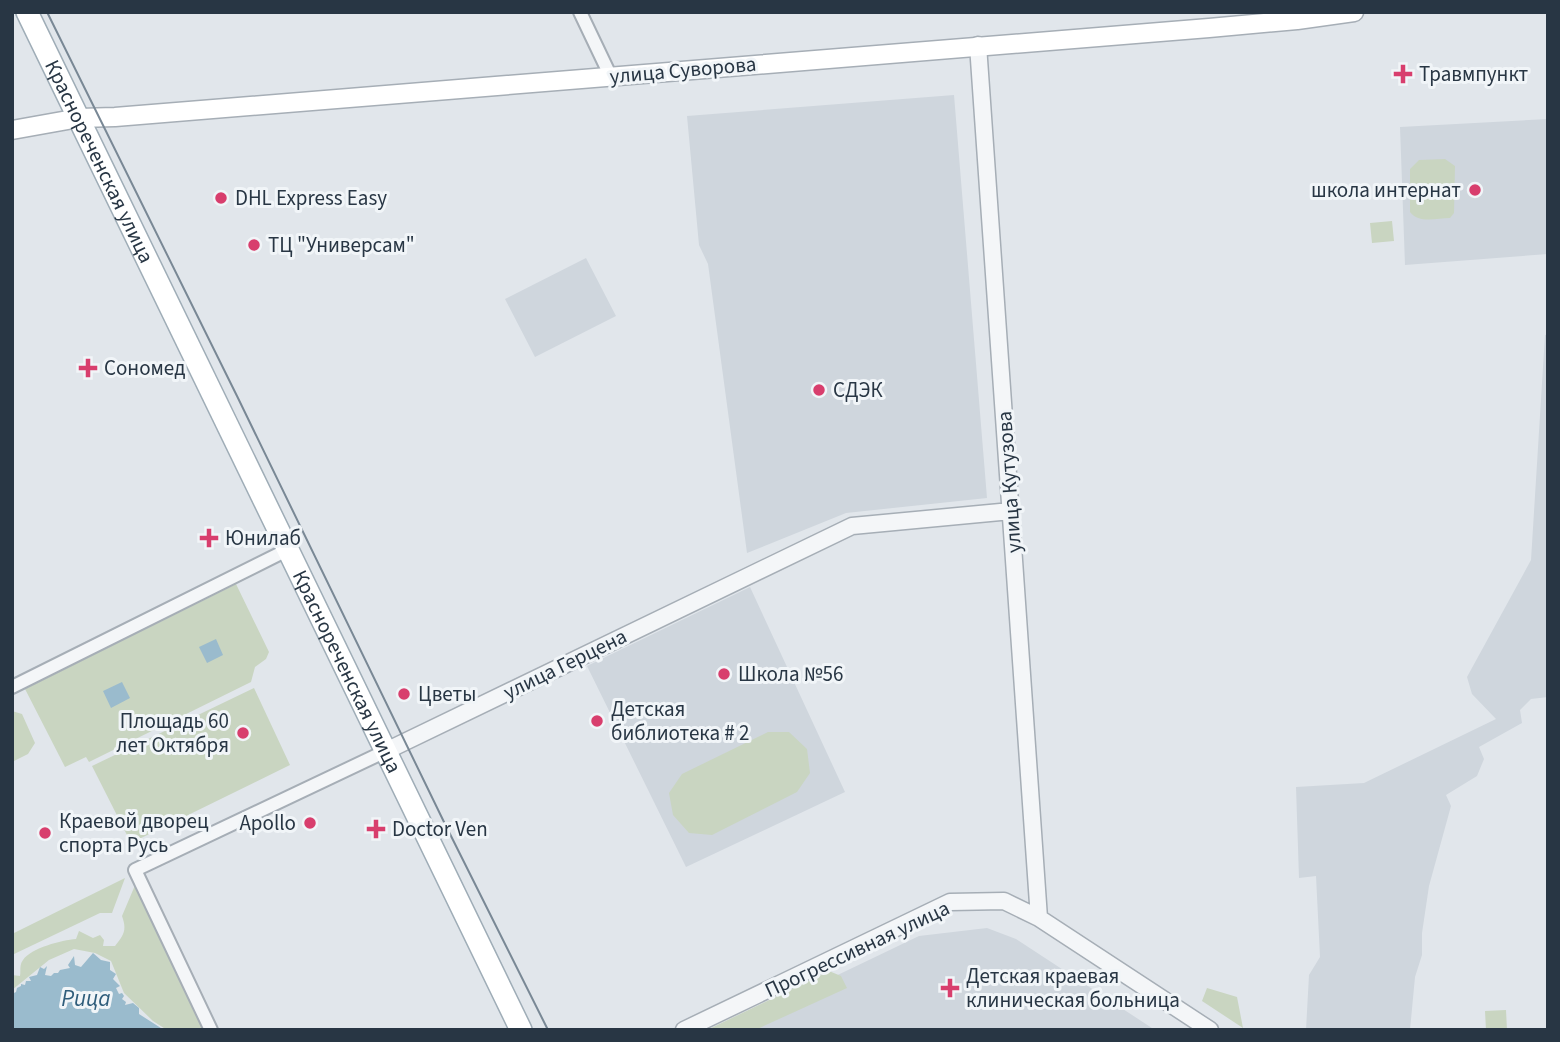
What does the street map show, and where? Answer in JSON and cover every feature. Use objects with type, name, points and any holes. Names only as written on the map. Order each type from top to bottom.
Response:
[{"type":"main road","name":"Краснореченская улица","points":[[27,12],[521,1030]]},
{"type":"main road","name":"улица Суворова","points":[[12,130],[79,118],[1221,27],[1354,12]]},
{"type":"street","points":[[580,12],[610,75]]},
{"type":"street","name":"улица Кутузова","points":[[978,45],[1039,918]]},
{"type":"street","name":"улица Герцена","points":[[211,1030],[135,870],[852,526],[1010,511]]},
{"type":"street","points":[[12,687],[287,550]]},
{"type":"street","name":"Прогрессивная улица","points":[[684,1030],[950,902],[1004,901],[1039,918],[1210,1030]]},
{"type":"shaded area","points":[[954,95],[987,498],[846,513],[747,553],[708,264],[699,245],[687,116]]},
{"type":"shaded area","name":"школа интернат","points":[[1548,119],[1548,254],[1405,265],[1400,127]]},
{"type":"shaded area","points":[[586,258],[616,316],[535,357],[505,299]]},
{"type":"shaded area","points":[[1548,334],[1548,697],[1531,699],[1520,710],[1522,723],[1479,747],[1484,759],[1477,776],[1446,795],[1451,806],[1429,886],[1410,1030],[1306,1030],[1309,975],[1320,957],[1316,876],[1299,878],[1296,787],[1364,783],[1496,719],[1472,694],[1467,677],[1531,560],[1545,335]]},
{"type":"shaded area","points":[[750,587],[845,792],[686,867],[587,666]]},
{"type":"shaded area","name":"Детская краевая клиническая больница","points":[[987,928],[1016,939],[1155,1030],[723,1030],[919,936]]},
{"type":"green space","points":[[1445,159],[1455,166],[1454,213],[1450,218],[1428,219],[1414,216],[1410,212],[1410,169],[1419,160]]},
{"type":"green space","points":[[1392,221],[1394,241],[1372,243],[1370,223]]},
{"type":"green space","points":[[236,584],[269,652],[266,659],[255,667],[251,682],[89,762],[86,757],[65,767],[25,689]]},
{"type":"green space","points":[[254,688],[290,765],[131,843],[92,766]]},
{"type":"green space","points":[[12,711],[22,714],[35,743],[28,754],[12,762]]},
{"type":"green space","points":[[768,732],[789,732],[807,749],[810,773],[797,792],[712,835],[689,833],[673,815],[669,793],[682,774]]},
{"type":"green space","points":[[125,878],[112,913],[100,913],[12,955],[12,934]]},
{"type":"green space","points":[[136,883],[206,1030],[167,1030],[153,1021],[124,993],[111,961],[95,953],[74,949],[49,960],[12,990],[12,975],[20,976],[21,964],[27,956],[47,945],[76,939],[79,931],[93,938],[100,935],[104,940],[103,946],[115,946],[124,932],[122,916]]},
{"type":"green space","points":[[829,971],[841,976],[847,988],[755,1030],[707,1030]]},
{"type":"green space","points":[[1207,988],[1237,997],[1243,1028],[1202,1001]]},
{"type":"green space","points":[[1506,1010],[1507,1030],[1486,1030],[1485,1011]]},
{"type":"water","points":[[216,639],[223,655],[207,663],[199,647]]},
{"type":"water","points":[[122,682],[130,698],[111,708],[103,691]]},
{"type":"water","name":"Рица","points":[[93,953],[101,960],[110,962],[110,970],[116,974],[113,979],[120,986],[116,988],[119,994],[124,996],[122,999],[126,1002],[125,1005],[133,1003],[139,1008],[139,1014],[164,1030],[12,1030],[12,994],[21,984],[25,985],[26,981],[31,981],[29,977],[37,975],[40,967],[44,969],[47,966],[45,975],[51,976],[70,968],[68,965],[74,956],[75,965],[81,967]]},
{"type":"tram line","points":[[47,12],[548,1030]]},
{"type":"place","name":"Травмпункт","points":[[1403,74]]},
{"type":"place","name":"школа интернат","points":[[1475,190]]},
{"type":"place","name":"DHL Express Easy","points":[[221,198]]},
{"type":"place","name":"ТЦ \"Универсам\"","points":[[254,245]]},
{"type":"place","name":"Сономед","points":[[88,368]]},
{"type":"place","name":"СДЭК","points":[[819,390]]},
{"type":"place","name":"Юнилаб","points":[[209,538]]},
{"type":"place","name":"Школа №56","points":[[724,674]]},
{"type":"place","name":"Цветы","points":[[404,694]]},
{"type":"place","name":"Детская библиотека # 2","points":[[597,721]]},
{"type":"place","name":"Площадь 60 лет Октября","points":[[243,733]]},
{"type":"place","name":"Apollo","points":[[310,823]]},
{"type":"place","name":"Doctor Ven","points":[[376,829]]},
{"type":"place","name":"Краевой дворец спорта Русь","points":[[45,833]]},
{"type":"place","name":"Детская краевая клиническая больница","points":[[950,988]]}]
